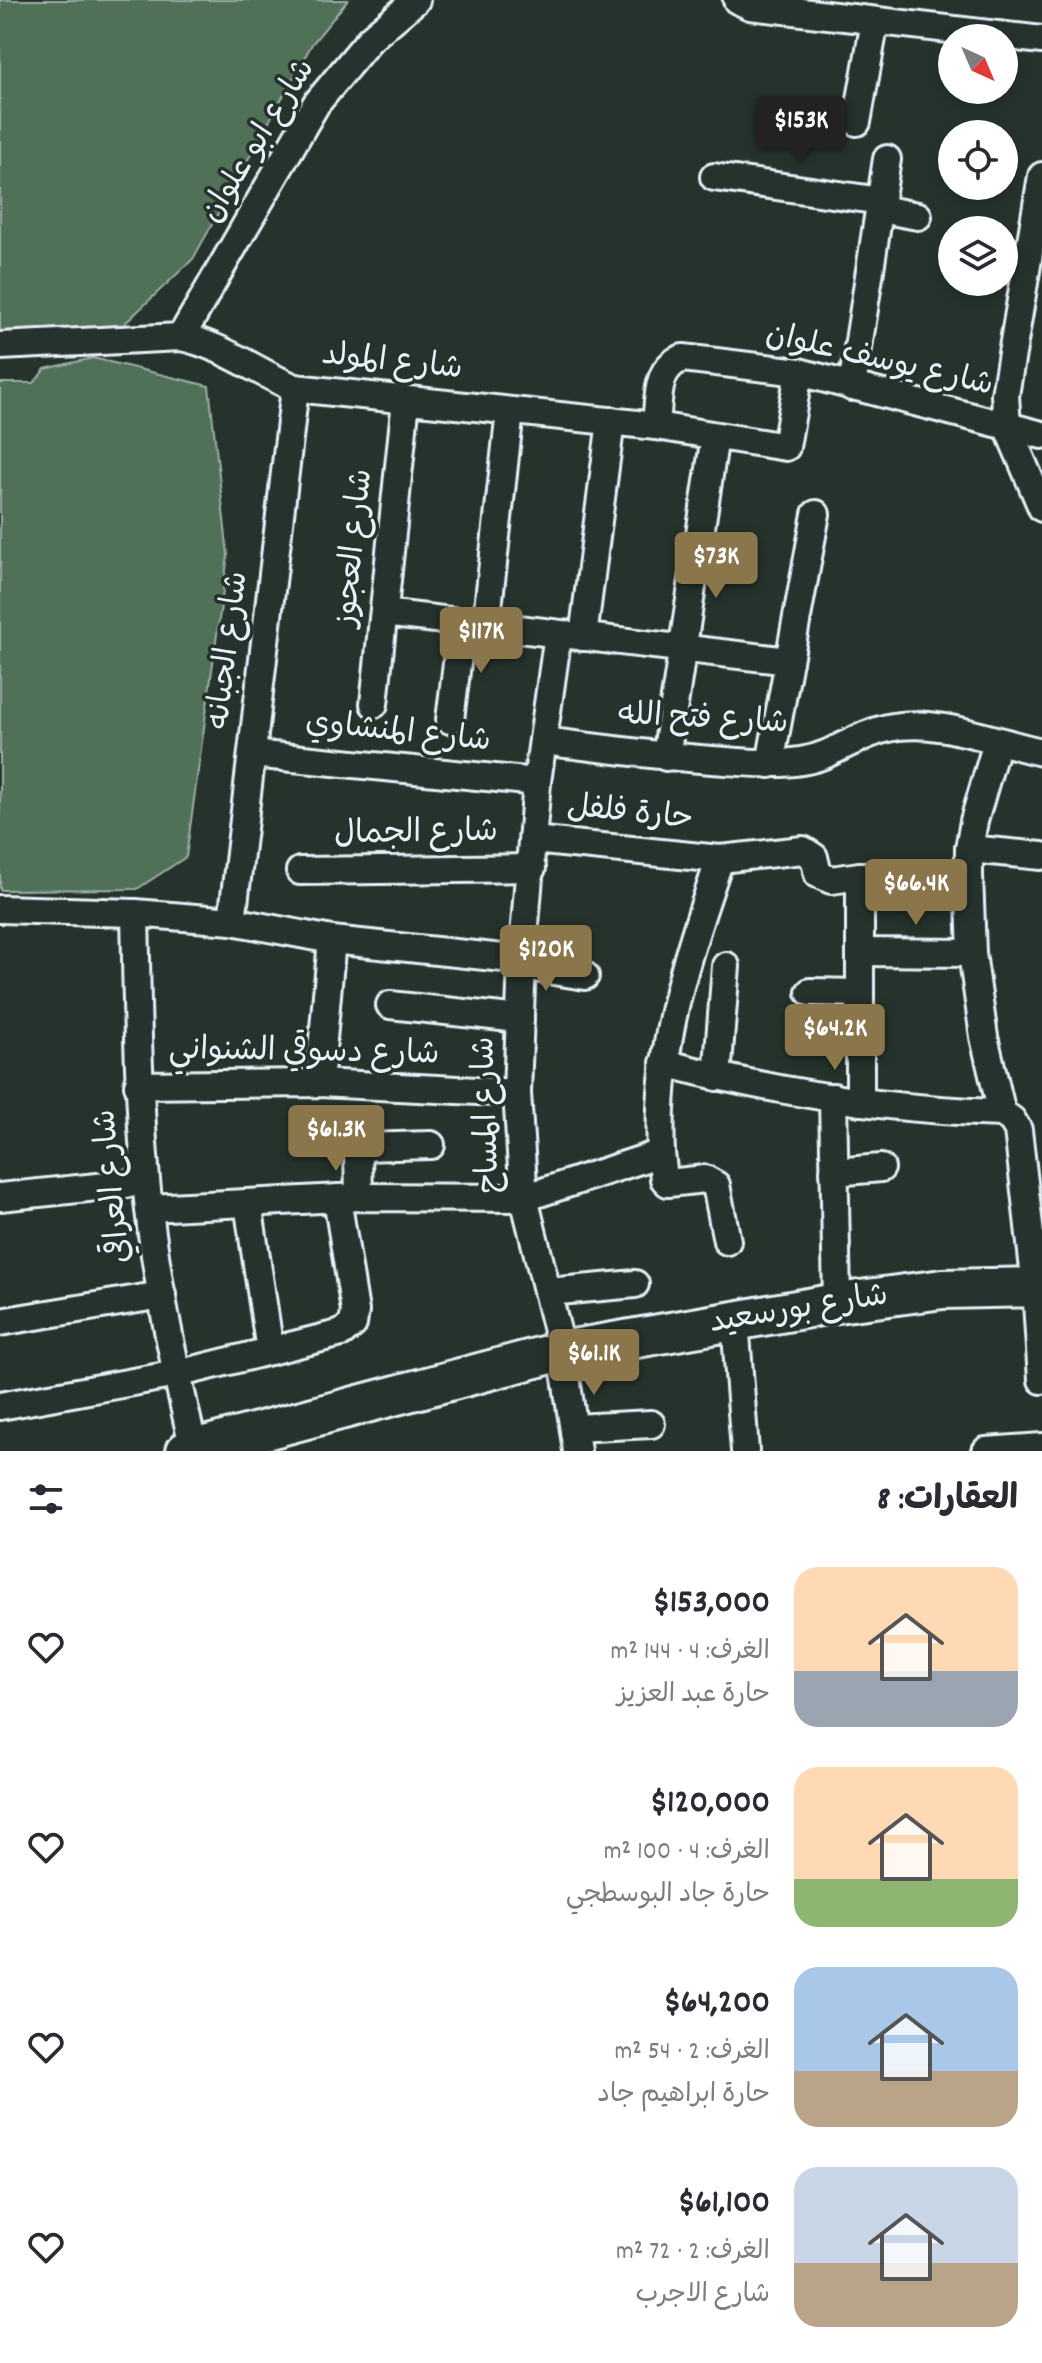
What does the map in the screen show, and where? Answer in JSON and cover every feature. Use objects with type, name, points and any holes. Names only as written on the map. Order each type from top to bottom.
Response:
[{"type":"street","name":"شارع ابو علوان","points":[[181,337],[316,104],[370,39],[416,0]]},
{"type":"street","points":[[737,0],[750,6],[1042,40]]},
{"type":"street","points":[[857,122],[875,21]]},
{"type":"street","points":[[852,387],[887,159]]},
{"type":"street","points":[[1042,176],[1033,282],[1005,395],[1007,426],[1042,508]]},
{"type":"street","points":[[714,177],[880,205],[918,216]]},
{"type":"street","name":"شارع المولد","points":[[0,346],[181,337],[204,341],[264,375],[295,388],[656,426],[786,447],[799,372]]},
{"type":"street","name":"شارع يوسف علوان","points":[[656,426],[661,378],[670,365],[683,358],[799,372],[1042,435]]},
{"type":"street","name":"شارع الجبانه","points":[[232,921],[295,388]]},
{"type":"street","name":"شارع العجوز","points":[[374,704],[406,400]]},
{"type":"street","points":[[450,720],[474,624],[510,411]]},
{"type":"street","name":"شارع المساح","points":[[576,1440],[562,1351],[524,1198],[517,1093],[522,963],[537,782],[543,741],[570,636],[611,421]]},
{"type":"street","points":[[666,757],[715,436]]},
{"type":"street","points":[[770,764],[816,514]]},
{"type":"street","points":[[384,613],[789,661]]},
{"type":"street","name":"شارع فتح الله","points":[[543,741],[666,757],[770,764],[800,761],[825,754],[856,737],[890,727],[925,725],[959,730],[1042,752]]},
{"type":"street","points":[[997,742],[969,862],[972,953],[984,1037],[1002,1113]]},
{"type":"street","name":"شارع المنشاوي","points":[[252,754],[537,782]]},
{"type":"street","name":"حارة فلفل","points":[[533,840],[720,859],[803,850],[814,857],[816,870],[826,879],[860,876]]},
{"type":"street","points":[[860,1102],[860,876],[1042,856]]},
{"type":"street","points":[[720,859],[670,1020],[658,1108],[664,1179],[668,1183],[705,1179],[716,1185],[727,1241]]},
{"type":"street","name":"شارع الجمال","points":[[300,871],[532,868]]},
{"type":"street","points":[[0,909],[135,913],[232,921],[332,940],[522,963],[585,976]]},
{"type":"street","name":"شارع العراقي","points":[[135,913],[138,1085],[147,1195],[190,1450]]},
{"type":"street","points":[[319,1083],[332,940]]},
{"type":"street","points":[[860,952],[972,953]]},
{"type":"street","points":[[717,1077],[726,966]]},
{"type":"street","points":[[810,992],[860,993]]},
{"type":"street","points":[[390,1005],[520,1019]]},
{"type":"street","points":[[664,1063],[772,1089],[860,1102],[1002,1113],[1012,1120],[1018,1130],[1035,1206],[1041,1362]]},
{"type":"street","name":"شارع دسوقي الشنواني","points":[[138,1085],[319,1083],[517,1093]]},
{"type":"street","points":[[833,1097],[837,1303]]},
{"type":"street","points":[[0,1406],[177,1374],[342,1333],[353,1324],[355,1311],[348,1198],[358,1152],[361,1147],[431,1145]]},
{"type":"street","points":[[0,1197],[147,1195],[248,1203],[348,1198],[524,1198],[661,1153]]},
{"type":"street","points":[[834,1172],[881,1168]]},
{"type":"street","points":[[248,1203],[270,1351]]},
{"type":"street","points":[[548,1292],[635,1284]]},
{"type":"street","name":"شارع بورسعيد","points":[[190,1450],[562,1351],[837,1303],[943,1289],[1039,1287]]},
{"type":"street","points":[[0,1322],[162,1295]]},
{"type":"street","points":[[735,1321],[745,1451]]},
{"type":"street","points":[[576,1440],[651,1424]]},
{"type":"street","points":[[986,1451],[1042,1447]]},
{"type":"green space","points":[[0,0],[348,0],[312,44],[193,259],[119,329],[0,331]]},
{"type":"green space","points":[[93,358],[209,386],[228,555],[186,857],[137,889],[0,890],[0,383],[34,383],[45,369]]}]
